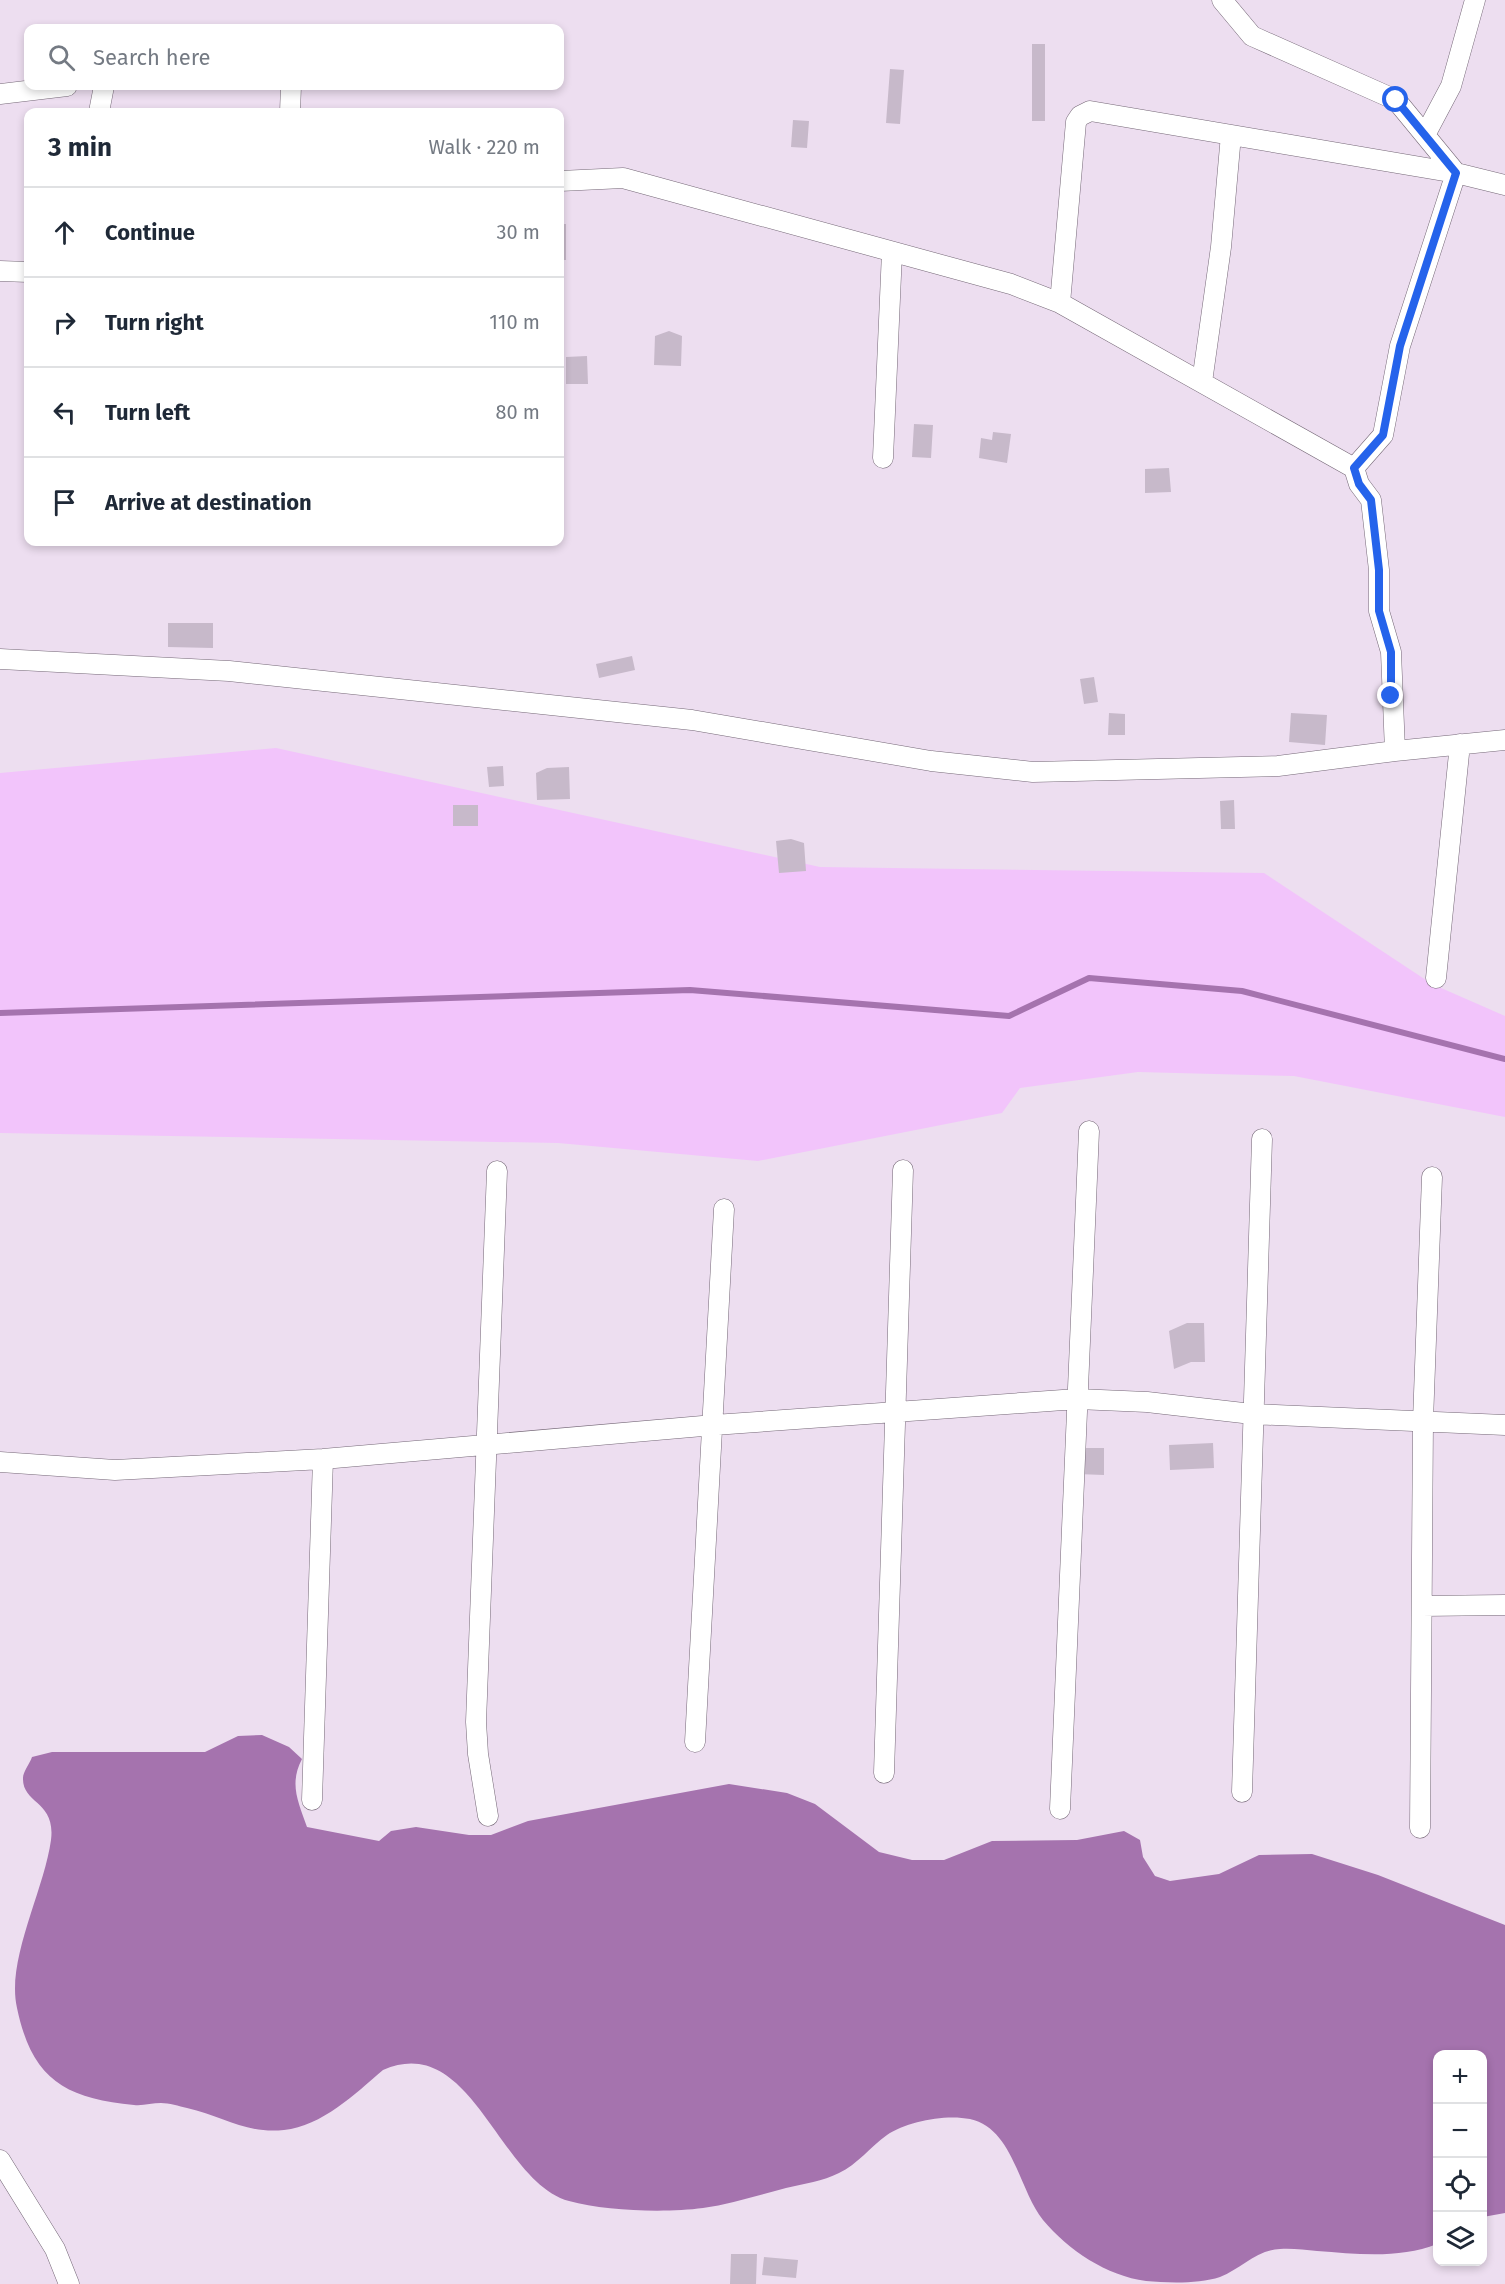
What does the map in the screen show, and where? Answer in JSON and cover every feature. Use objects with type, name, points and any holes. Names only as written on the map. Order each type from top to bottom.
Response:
[{"type":"street","points":[[1222,0],[1251,36],[1396,100],[1456,173]]},
{"type":"street","points":[[1425,135],[1451,86],[1475,0]]},
{"type":"street","points":[[0,94],[34,90]]},
{"type":"street","points":[[100,108],[103,90]]},
{"type":"street","points":[[290,108],[291,90]]},
{"type":"street","points":[[1060,303],[1076,122],[1080,116],[1090,111],[1456,173],[1505,185]]},
{"type":"street","points":[[1202,382],[1221,247],[1231,135]]},
{"type":"street","points":[[1354,468],[1383,435],[1400,346],[1456,173]]},
{"type":"street","points":[[564,181],[623,178],[1011,284],[1060,303],[1354,468],[1359,484],[1371,500],[1379,570],[1379,611],[1391,652],[1395,751]]},
{"type":"street","points":[[883,458],[892,252]]},
{"type":"street","points":[[0,271],[24,272]]},
{"type":"street","points":[[0,659],[228,671],[681,719],[931,761],[1033,772],[1278,766],[1505,740]]},
{"type":"street","points":[[1436,978],[1460,744]]},
{"type":"street","points":[[1060,1809],[1089,1131]]},
{"type":"street","points":[[1242,1792],[1262,1139]]},
{"type":"street","points":[[884,1773],[903,1170]]},
{"type":"street","points":[[488,1816],[478,1754],[476,1722],[497,1171]]},
{"type":"street","points":[[1420,1828],[1423,1421],[1432,1177]]},
{"type":"street","points":[[695,1742],[724,1209]]},
{"type":"street","points":[[0,1462],[115,1470],[323,1459],[714,1425],[895,1414],[1077,1399],[1148,1402],[1252,1414],[1505,1425]]},
{"type":"street","points":[[312,1800],[323,1459]]},
{"type":"street","points":[[1422,1606],[1505,1605]]},
{"type":"street","points":[[0,2160],[55,2248],[69,2284]]},
{"type":"shaded area","points":[[276,748],[820,867],[1264,873],[1432,984],[1505,1016],[1505,1117],[1294,1076],[1138,1072],[1020,1088],[1002,1113],[758,1161],[558,1143],[0,1133],[0,773]]},
{"type":"shaded area","points":[[262,1735],[289,1747],[302,1759],[295,1785],[307,1827],[379,1841],[391,1831],[416,1827],[469,1835],[491,1835],[528,1821],[729,1784],[787,1793],[815,1804],[879,1852],[912,1860],[944,1860],[992,1841],[1077,1840],[1124,1831],[1140,1840],[1143,1857],[1155,1876],[1170,1881],[1219,1874],[1259,1855],[1312,1854],[1378,1875],[1505,1925],[1505,2213],[1487,2216],[1487,2050],[1433,2050],[1433,2245],[1393,2254],[1271,2250],[1220,2277],[1183,2282],[1146,2281],[1117,2274],[1076,2251],[1043,2220],[1006,2147],[996,2134],[970,2119],[938,2118],[916,2122],[895,2130],[875,2144],[846,2170],[820,2180],[703,2208],[635,2210],[569,2201],[544,2188],[522,2167],[483,2113],[462,2089],[440,2071],[414,2064],[383,2070],[325,2116],[284,2130],[270,2131],[246,2127],[200,2111],[171,2104],[137,2105],[109,2102],[70,2090],[42,2068],[23,2032],[17,2008],[15,1989],[21,1947],[51,1840],[49,1818],[24,1787],[23,1776],[32,1757],[52,1752],[205,1752],[238,1736]]},
{"type":"building","points":[[1032,44],[1045,44],[1045,121],[1032,121]]},
{"type":"building","points":[[890,69],[904,70],[900,124],[886,123]]},
{"type":"building","points":[[793,120],[809,121],[807,148],[791,147]]},
{"type":"building","points":[[564,224],[566,224],[566,260],[564,260]]},
{"type":"building","points":[[669,331],[682,336],[681,366],[654,365],[655,336]]},
{"type":"building","points":[[587,356],[588,384],[566,384],[566,357]]},
{"type":"building","points":[[914,424],[933,425],[931,458],[912,457]]},
{"type":"building","points":[[993,432],[1011,434],[1007,463],[979,458],[981,438],[992,440]]},
{"type":"building","points":[[1169,468],[1171,492],[1145,493],[1145,469]]},
{"type":"building","points":[[168,623],[213,623],[213,648],[168,647]]},
{"type":"building","points":[[632,656],[635,670],[599,678],[596,664]]},
{"type":"building","points":[[1094,677],[1098,702],[1084,704],[1080,679]]},
{"type":"building","points":[[1109,713],[1125,714],[1125,735],[1108,735]]},
{"type":"building","points":[[1291,713],[1327,715],[1325,745],[1289,742]]},
{"type":"building","points":[[503,766],[504,786],[489,787],[487,767]]},
{"type":"building","points":[[569,767],[570,799],[537,800],[536,773],[547,768]]},
{"type":"building","points":[[1234,800],[1235,829],[1221,829],[1220,801]]},
{"type":"building","points":[[453,805],[478,805],[478,826],[453,826]]},
{"type":"building","points":[[791,839],[804,843],[806,871],[779,873],[776,841]]},
{"type":"building","points":[[1187,1323],[1204,1323],[1205,1362],[1191,1362],[1174,1369],[1169,1331]]},
{"type":"building","points":[[1213,1443],[1214,1468],[1170,1470],[1169,1445]]},
{"type":"building","points":[[1078,1448],[1104,1448],[1104,1475],[1077,1474]]},
{"type":"building","points":[[731,2254],[757,2254],[756,2284],[730,2284]]},
{"type":"building","points":[[764,2257],[798,2260],[796,2278],[762,2275]]},
{"type":"waterway","points":[[0,1013],[690,990],[1009,1016],[1089,978],[1242,991],[1505,1059]]},
{"type":"route","points":[[1391,696],[1391,652],[1379,611],[1379,570],[1371,500],[1359,484],[1354,468],[1383,435],[1400,346],[1456,173],[1396,100]]}]
